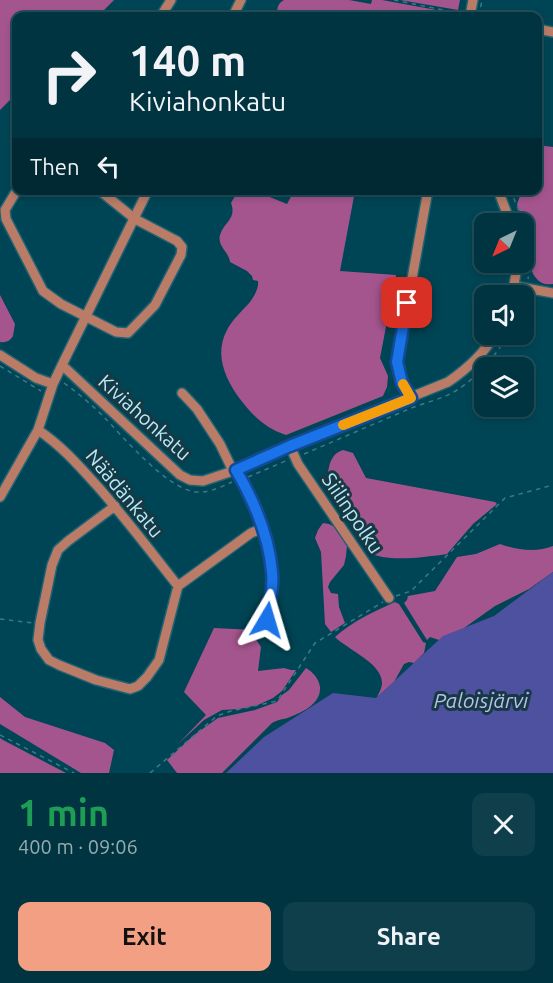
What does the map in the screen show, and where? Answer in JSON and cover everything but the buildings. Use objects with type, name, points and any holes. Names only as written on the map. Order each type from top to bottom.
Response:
[{"type":"street","points":[[14,195],[5,210],[6,219],[43,291],[60,303],[116,332],[128,333],[155,306],[181,255],[182,247],[177,241],[135,219],[105,195]]},
{"type":"street","points":[[0,497],[38,430],[62,365],[146,195]]},
{"type":"street","points":[[411,398],[402,383],[397,362],[427,195]]},
{"type":"street","points":[[500,195],[507,213]]},
{"type":"street","points":[[534,290],[553,294]]},
{"type":"street","name":"Kiviahonkatu","points":[[62,365],[180,475],[190,480],[203,481],[234,471],[448,382],[484,352],[488,345]]},
{"type":"street","points":[[0,355],[36,378],[57,382]]},
{"type":"street","points":[[182,393],[196,409],[220,444],[234,471],[242,479],[263,528],[273,575],[267,620]]},
{"type":"street","name":"Näädänkatu","points":[[38,430],[77,463],[115,506],[178,586]]},
{"type":"street","name":"Siilinpolku","points":[[290,446],[294,458],[389,598]]},
{"type":"street","points":[[115,506],[58,550],[52,565],[38,640],[49,660],[96,680],[130,689],[138,686],[147,678],[159,660],[178,586],[251,533],[263,528]]},
{"type":"path","points":[[393,0],[454,12]]},
{"type":"path","points":[[512,195],[529,245],[527,285]]},
{"type":"path","points":[[57,382],[73,390],[166,478],[179,487],[194,492],[206,492],[450,394],[482,369],[501,345]]},
{"type":"path","points":[[0,366],[49,396]]},
{"type":"path","points":[[150,773],[217,716],[277,701],[315,643],[389,598],[411,591],[505,498],[553,485]]},
{"type":"path","points":[[0,619],[40,623]]},
{"type":"path","points":[[0,735],[74,773]]},
{"type":"shaded area","points":[[0,0],[114,0],[102,12],[95,10],[92,12],[12,12],[12,98],[0,110]]},
{"type":"shaded area","points":[[284,0],[349,0],[371,4],[372,0],[382,0],[447,12],[278,12],[280,3]]},
{"type":"shaded area","points":[[400,0],[460,0],[458,10]]},
{"type":"shaded area","points":[[542,146],[553,147],[553,284],[540,282],[533,273],[534,213],[522,213],[517,204],[520,195],[542,195]]},
{"type":"shaded area","points":[[236,195],[265,195],[287,204],[292,195],[354,195],[340,271],[396,275],[380,358],[388,376],[383,396],[286,435],[272,429],[249,411],[230,383],[221,357],[223,339],[229,326],[250,302],[258,284],[258,281],[253,280],[247,271],[230,262],[220,242],[220,235],[231,217],[231,203]]},
{"type":"shaded area","points":[[0,295],[15,324],[13,336],[4,342],[0,342]]},
{"type":"shaded area","points":[[343,450],[353,453],[366,478],[497,504],[473,524],[447,554],[406,558],[376,555],[368,552],[366,533],[334,497],[330,488],[328,479],[330,464],[335,455]]},
{"type":"shaded area","points":[[323,523],[335,527],[347,546],[344,565],[328,587],[331,593],[338,594],[339,607],[345,623],[331,632],[325,624],[321,552],[315,538]]},
{"type":"shaded area","points":[[500,544],[526,550],[553,546],[553,572],[529,589],[495,606],[464,628],[439,640],[430,637],[427,640],[404,603],[408,596],[435,591],[457,557],[476,554]]},
{"type":"shaded area","points":[[395,602],[399,604],[423,642],[426,643],[424,653],[414,663],[404,664],[394,682],[377,697],[381,689],[381,676],[371,663],[335,637],[371,613]]},
{"type":"shaded area","points":[[214,628],[254,630],[255,638],[261,647],[258,671],[284,668],[296,670],[282,691],[273,698],[258,705],[222,710],[204,720],[178,744],[206,715],[184,692]]},
{"type":"shaded area","points":[[306,668],[315,676],[320,687],[320,693],[314,703],[300,713],[272,723],[222,773],[177,773],[167,760],[194,735],[218,718],[255,710],[277,702]]},
{"type":"shaded area","points":[[0,697],[25,717],[105,743],[114,750],[109,773],[81,773],[0,724]]},
{"type":"shaded area","points":[[0,738],[3,740],[66,773],[0,773]]},
{"type":"water","name":"Paloisjärvi","points":[[553,572],[553,773],[226,773],[264,737],[333,693],[376,698],[443,636],[494,616]]},
{"type":"slow traffic","points":[[343,425],[411,398],[403,384]]},
{"type":"route","points":[[267,620],[273,575],[268,545],[263,528],[236,470],[411,398],[402,383],[397,362],[407,303]]}]
